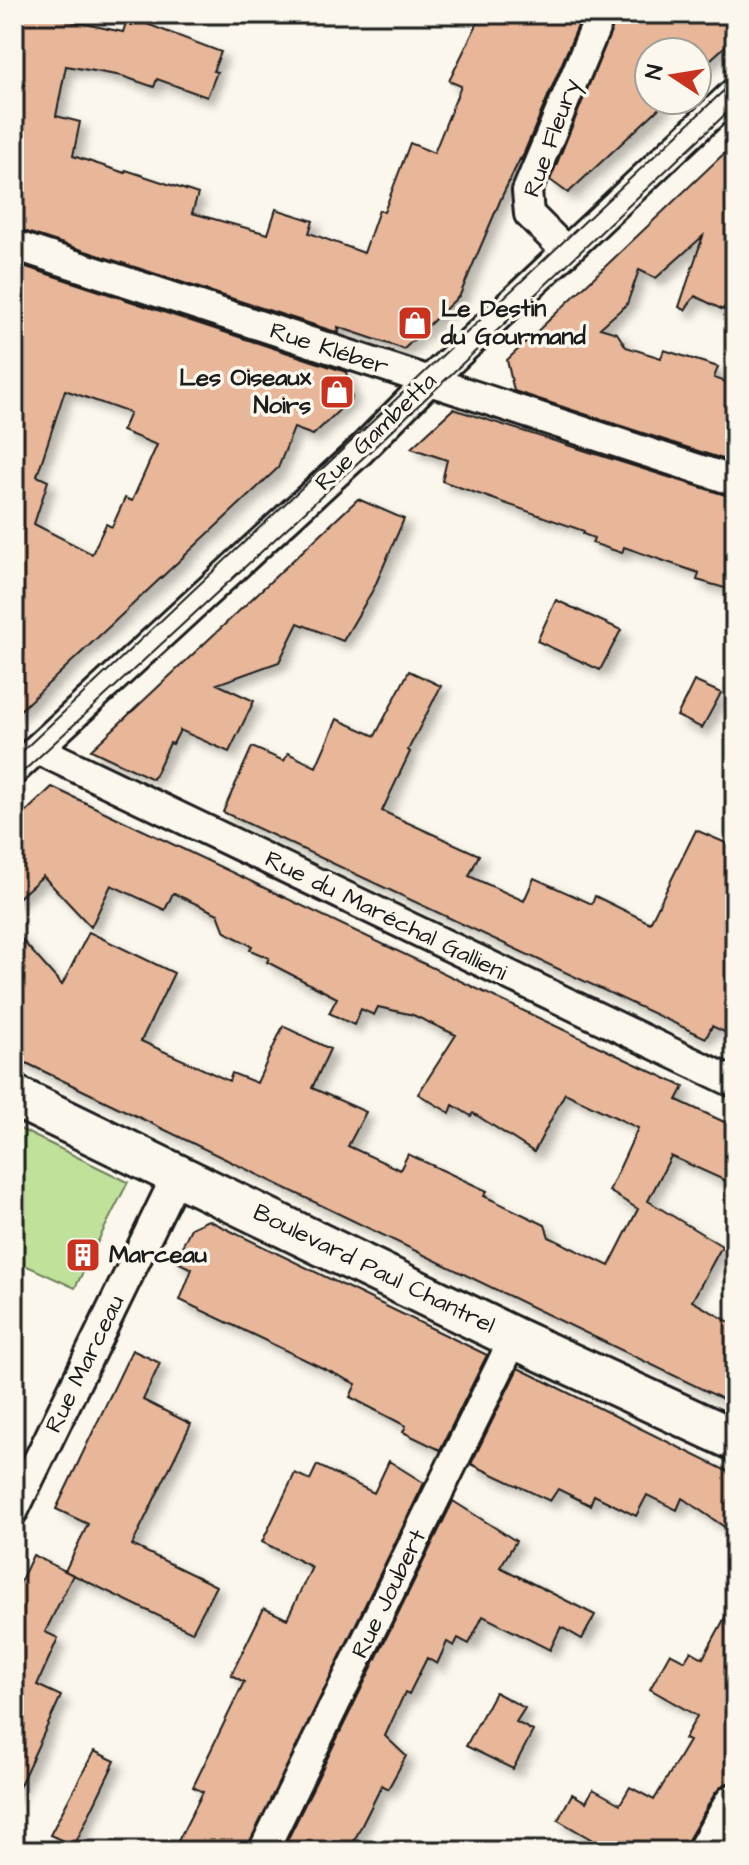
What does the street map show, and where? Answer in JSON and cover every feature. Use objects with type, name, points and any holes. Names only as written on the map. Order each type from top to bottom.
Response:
[{"type":"street","name":"Rue Fleury","points":[[566,251],[529,214],[527,191],[601,14]]},
{"type":"street","name":"Rue Gambetta","points":[[14,770],[360,451],[428,382],[735,92]]},
{"type":"street","name":"Rue Kléber","points":[[14,245],[735,481]]},
{"type":"street","name":"Rue du Maréchal Gallieni","points":[[37,749],[735,1083]]},
{"type":"street","name":"Boulevard Paul Chantrel","points":[[14,1096],[514,1338],[735,1440]]},
{"type":"street","name":"Rue Marceau","points":[[14,1510],[177,1175]]},
{"type":"street","name":"Rue Joubert","points":[[263,1851],[514,1338]]},
{"type":"street","points":[[708,1851],[735,1804]]},
{"type":"green space","points":[[14,1126],[128,1182],[92,1253],[78,1247],[73,1258],[87,1264],[75,1288],[14,1260]]},
{"type":"building","points":[[14,14],[38,14],[123,32],[126,23],[132,25],[134,19],[221,52],[207,97],[157,79],[154,87],[122,76],[66,66],[56,116],[80,122],[73,156],[198,194],[192,213],[268,234],[276,209],[313,221],[309,233],[364,253],[379,210],[384,212],[410,143],[434,153],[461,86],[449,81],[482,14],[583,14],[460,295],[404,349],[338,327],[339,333],[14,228]]},
{"type":"building","points":[[618,14],[735,14],[735,37],[713,57],[713,36],[633,36],[633,116],[651,116],[568,193],[550,180]]},
{"type":"building","points":[[735,143],[735,241],[729,249],[735,253],[735,311],[725,306],[723,310],[695,296],[685,310],[679,307],[703,236],[656,278],[639,270],[627,304],[600,328],[617,333],[626,347],[661,358],[664,350],[718,367],[714,378],[735,385],[735,463],[514,391],[507,360]]},
{"type":"building","points":[[14,263],[346,372],[352,398],[313,435],[294,428],[278,468],[14,716]],"holes":[[[65,390],[130,413],[122,431],[157,445],[132,501],[125,498],[112,527],[106,524],[92,554],[34,524],[48,481],[37,476]]]},
{"type":"building","points":[[453,409],[735,498],[735,591],[697,580],[699,573],[624,547],[622,553],[592,543],[594,538],[583,534],[584,531],[442,481],[447,460],[411,448]]},
{"type":"building","points":[[358,499],[404,519],[374,588],[343,641],[298,623],[279,662],[217,684],[254,701],[229,752],[180,730],[173,744],[170,743],[153,779],[91,750]]},
{"type":"building","points":[[556,600],[621,630],[600,670],[537,641]]},
{"type":"building","points":[[409,671],[441,686],[408,750],[410,752],[382,811],[479,855],[469,876],[524,901],[534,878],[592,904],[595,896],[650,923],[696,830],[735,847],[735,1037],[712,1026],[706,1038],[223,812],[252,747],[284,761],[288,753],[316,767],[337,719],[375,736]]},
{"type":"building","points":[[694,681],[721,693],[702,728],[677,716]]},
{"type":"building","points":[[52,787],[684,1087],[677,1100],[735,1127],[735,1185],[671,1156],[648,1201],[722,1246],[692,1301],[735,1325],[735,1405],[14,1057],[14,931],[62,985],[89,932],[174,973],[141,1041],[229,1081],[232,1073],[257,1083],[283,1026],[330,1049],[312,1088],[366,1112],[348,1146],[400,1170],[408,1154],[487,1191],[484,1196],[545,1225],[549,1237],[609,1266],[638,1209],[609,1191],[638,1128],[565,1093],[534,1152],[473,1113],[471,1116],[453,1105],[450,1113],[418,1094],[456,1035],[413,1015],[378,1007],[374,1015],[361,1009],[354,1025],[329,1013],[337,998],[250,950],[252,946],[225,932],[218,914],[173,893],[165,910],[111,885],[91,927],[43,876],[14,902],[14,823]]},
{"type":"building","points":[[208,1220],[487,1355],[440,1450],[403,1432],[406,1426],[350,1397],[356,1384],[180,1300],[192,1269],[175,1261],[191,1228]]},
{"type":"building","points":[[132,1350],[160,1363],[143,1400],[191,1424],[132,1545],[216,1586],[192,1632],[65,1571],[88,1524],[56,1509]]},
{"type":"building","points":[[518,1368],[735,1475],[735,1534],[682,1498],[677,1510],[647,1495],[636,1516],[594,1495],[590,1505],[558,1489],[550,1501],[471,1464]]},
{"type":"building","points":[[389,1461],[424,1483],[246,1851],[173,1851],[203,1792],[193,1787],[244,1682],[231,1675],[264,1608],[287,1619],[312,1567],[262,1542],[295,1473],[310,1480],[317,1465],[374,1493]]},
{"type":"building","points":[[453,1501],[516,1541],[500,1567],[595,1615],[582,1639],[561,1627],[550,1650],[483,1616],[469,1644],[458,1638],[454,1646],[447,1642],[437,1664],[427,1658],[409,1694],[405,1692],[385,1736],[406,1756],[388,1789],[382,1785],[349,1851],[282,1851]]},
{"type":"building","points":[[33,1555],[73,1575],[45,1632],[58,1638],[37,1685],[61,1696],[14,1798],[14,1595]]},
{"type":"building","points":[[735,1599],[735,1781],[724,1784],[715,1793],[685,1851],[591,1851],[596,1842],[558,1820],[572,1794],[586,1802],[593,1789],[620,1804],[630,1787],[654,1800],[689,1741],[684,1739],[697,1716],[650,1689],[670,1653],[685,1661],[691,1651],[703,1658]]},
{"type":"building","points":[[495,1692],[525,1708],[516,1722],[533,1731],[513,1769],[466,1746]]},
{"type":"building","points":[[94,1751],[115,1761],[74,1846],[50,1835]]},
{"type":"tram line","points":[[14,759],[735,80]]},
{"type":"tram line","points":[[14,780],[365,456],[735,105]]},
{"type":"place","name":"Le Destin du Gourmand","points":[[415,323]]},
{"type":"place","name":"Les Oiseaux Noirs","points":[[337,392]]},
{"type":"place","name":"Marceau","points":[[83,1255]]}]
